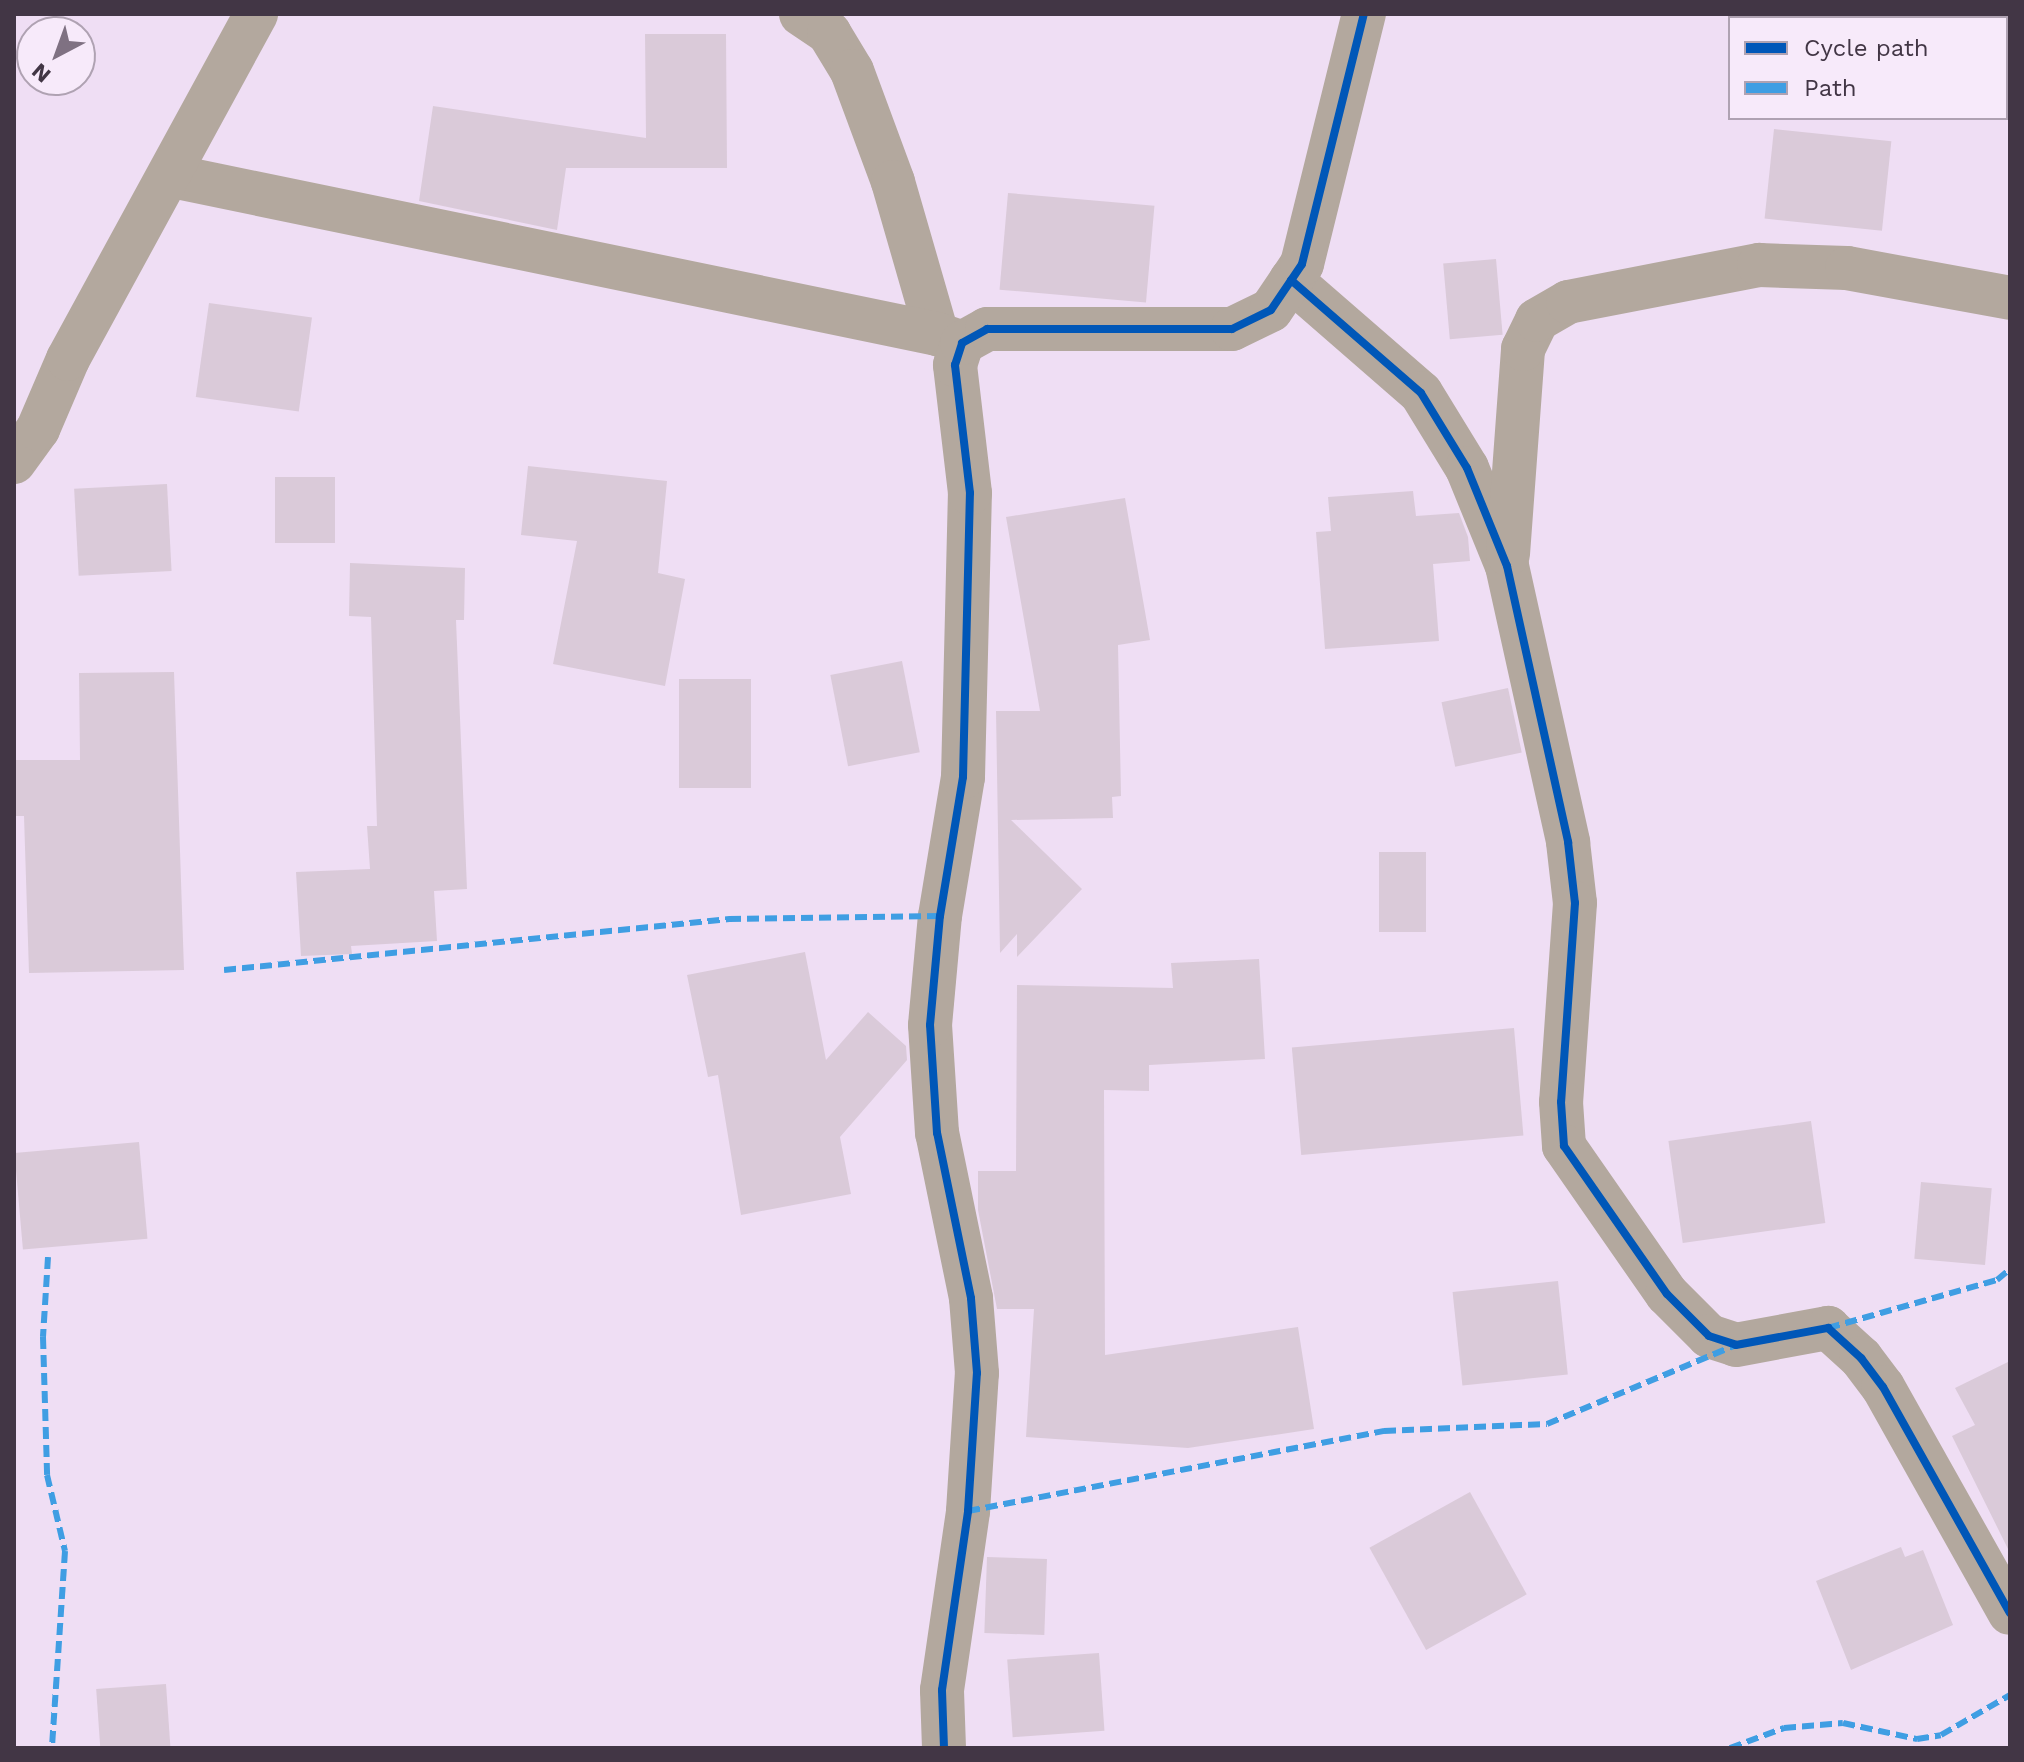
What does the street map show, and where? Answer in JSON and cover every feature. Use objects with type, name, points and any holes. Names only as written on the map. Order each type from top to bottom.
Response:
[{"type":"street","points":[[14,462],[38,429],[68,359],[172,176],[256,14]]},
{"type":"street","points":[[801,14],[829,33],[852,71],[950,339],[955,365],[956,406],[970,493],[963,777],[940,916],[930,1025],[937,1133],[971,1298],[977,1373],[968,1511],[942,1690],[944,1748]]},
{"type":"street","points":[[172,176],[950,339],[987,329],[1232,329],[1271,310],[1302,264],[1337,137],[1364,14]]},
{"type":"street","points":[[1507,566],[1523,349],[1537,320],[1568,302],[1759,265],[1847,268],[2010,298]]},
{"type":"street","points":[[1291,280],[1421,393],[1467,468],[1507,566],[1568,842],[1575,903],[1561,1102],[1564,1146],[1667,1294],[1709,1336],[1736,1345],[1828,1328],[1861,1358],[1883,1387],[2010,1613]]},
{"type":"building","points":[[645,34],[726,34],[727,168],[566,168],[557,230],[419,201],[433,106],[646,138]]},
{"type":"building","points":[[1774,129],[1891,141],[1882,231],[1765,219]]},
{"type":"building","points":[[1008,193],[1154,206],[1146,302],[1000,290]]},
{"type":"building","points":[[1496,259],[1503,335],[1450,339],[1443,264]]},
{"type":"building","points":[[209,303],[312,317],[299,412],[196,397]]},
{"type":"building","points":[[528,466],[667,481],[658,573],[685,579],[665,686],[553,664],[577,541],[521,535]]},
{"type":"building","points":[[275,477],[335,477],[335,543],[275,543]]},
{"type":"building","points":[[167,484],[172,571],[79,576],[74,489]]},
{"type":"building","points":[[1413,491],[1416,516],[1459,513],[1468,537],[1470,561],[1433,564],[1439,641],[1325,649],[1316,532],[1331,531],[1328,497]]},
{"type":"building","points":[[1125,498],[1150,640],[1118,645],[1121,796],[1112,797],[1113,818],[1011,820],[1082,889],[1017,957],[1017,934],[1000,953],[996,711],[1040,711],[1006,517]]},
{"type":"building","points":[[350,563],[465,568],[464,620],[456,620],[467,889],[434,891],[437,941],[351,946],[352,954],[301,956],[296,872],[370,869],[367,826],[377,826],[371,617],[349,616]]},
{"type":"building","points":[[902,661],[920,752],[848,766],[830,675]]},
{"type":"building","points":[[174,672],[184,970],[29,973],[24,816],[14,816],[14,760],[80,760],[79,673]]},
{"type":"building","points":[[679,679],[751,679],[751,788],[679,788]]},
{"type":"building","points":[[1508,688],[1522,753],[1455,767],[1441,702]]},
{"type":"building","points":[[1379,852],[1426,852],[1426,932],[1379,932]]},
{"type":"building","points":[[805,952],[826,1060],[868,1012],[906,1046],[907,1060],[840,1137],[851,1194],[741,1215],[718,1075],[708,1077],[687,975]]},
{"type":"building","points":[[1259,959],[1265,1059],[1149,1065],[1149,1091],[1104,1090],[1105,1355],[1298,1327],[1314,1429],[1188,1448],[1026,1437],[1034,1309],[997,1309],[978,1210],[978,1171],[1016,1171],[1017,985],[1173,988],[1171,963]]},
{"type":"building","points":[[1514,1028],[1523,1136],[1301,1155],[1292,1047]]},
{"type":"building","points":[[1811,1121],[1825,1223],[1683,1243],[1668,1141]]},
{"type":"building","points":[[139,1142],[147,1239],[23,1250],[14,1153]]},
{"type":"building","points":[[1921,1182],[1992,1188],[1985,1265],[1914,1259]]},
{"type":"building","points":[[1558,1281],[1568,1374],[1462,1386],[1453,1292]]},
{"type":"building","points":[[2010,1361],[2010,1553],[1952,1436],[1975,1425],[1955,1388]]},
{"type":"building","points":[[1470,1492],[1527,1594],[1426,1650],[1369,1548]]},
{"type":"building","points":[[1901,1547],[1905,1557],[1923,1550],[1953,1625],[1851,1670],[1816,1581]]},
{"type":"building","points":[[987,1557],[1047,1559],[1044,1635],[984,1633]]},
{"type":"building","points":[[1099,1653],[1104,1731],[1013,1737],[1007,1659]]},
{"type":"building","points":[[166,1684],[170,1748],[100,1748],[96,1689]]},
{"type":"marked path","points":[[224,970],[729,919],[940,916]]},
{"type":"marked path","points":[[48,1257],[43,1337],[47,1475],[65,1551],[52,1748]]},
{"type":"marked path","points":[[1828,1328],[1997,1280],[2010,1269]]},
{"type":"marked path","points":[[968,1511],[1384,1431],[1547,1424],[1736,1345]]},
{"type":"marked path","points":[[1730,1748],[1784,1728],[1843,1723],[1917,1739],[1941,1735],[2010,1695]]},
{"type":"cycle path","points":[[944,1748],[942,1690],[968,1511],[977,1373],[971,1298],[937,1133],[930,1025],[940,916],[963,777],[970,493],[955,365],[962,343],[987,329],[1232,329],[1271,310],[1302,264],[1364,14]]},
{"type":"cycle path","points":[[1291,280],[1421,393],[1467,468],[1507,566],[1568,842],[1575,903],[1561,1102],[1564,1146],[1667,1294],[1709,1336],[1736,1345],[1828,1328],[1861,1358],[1883,1387],[2010,1613]]}]
